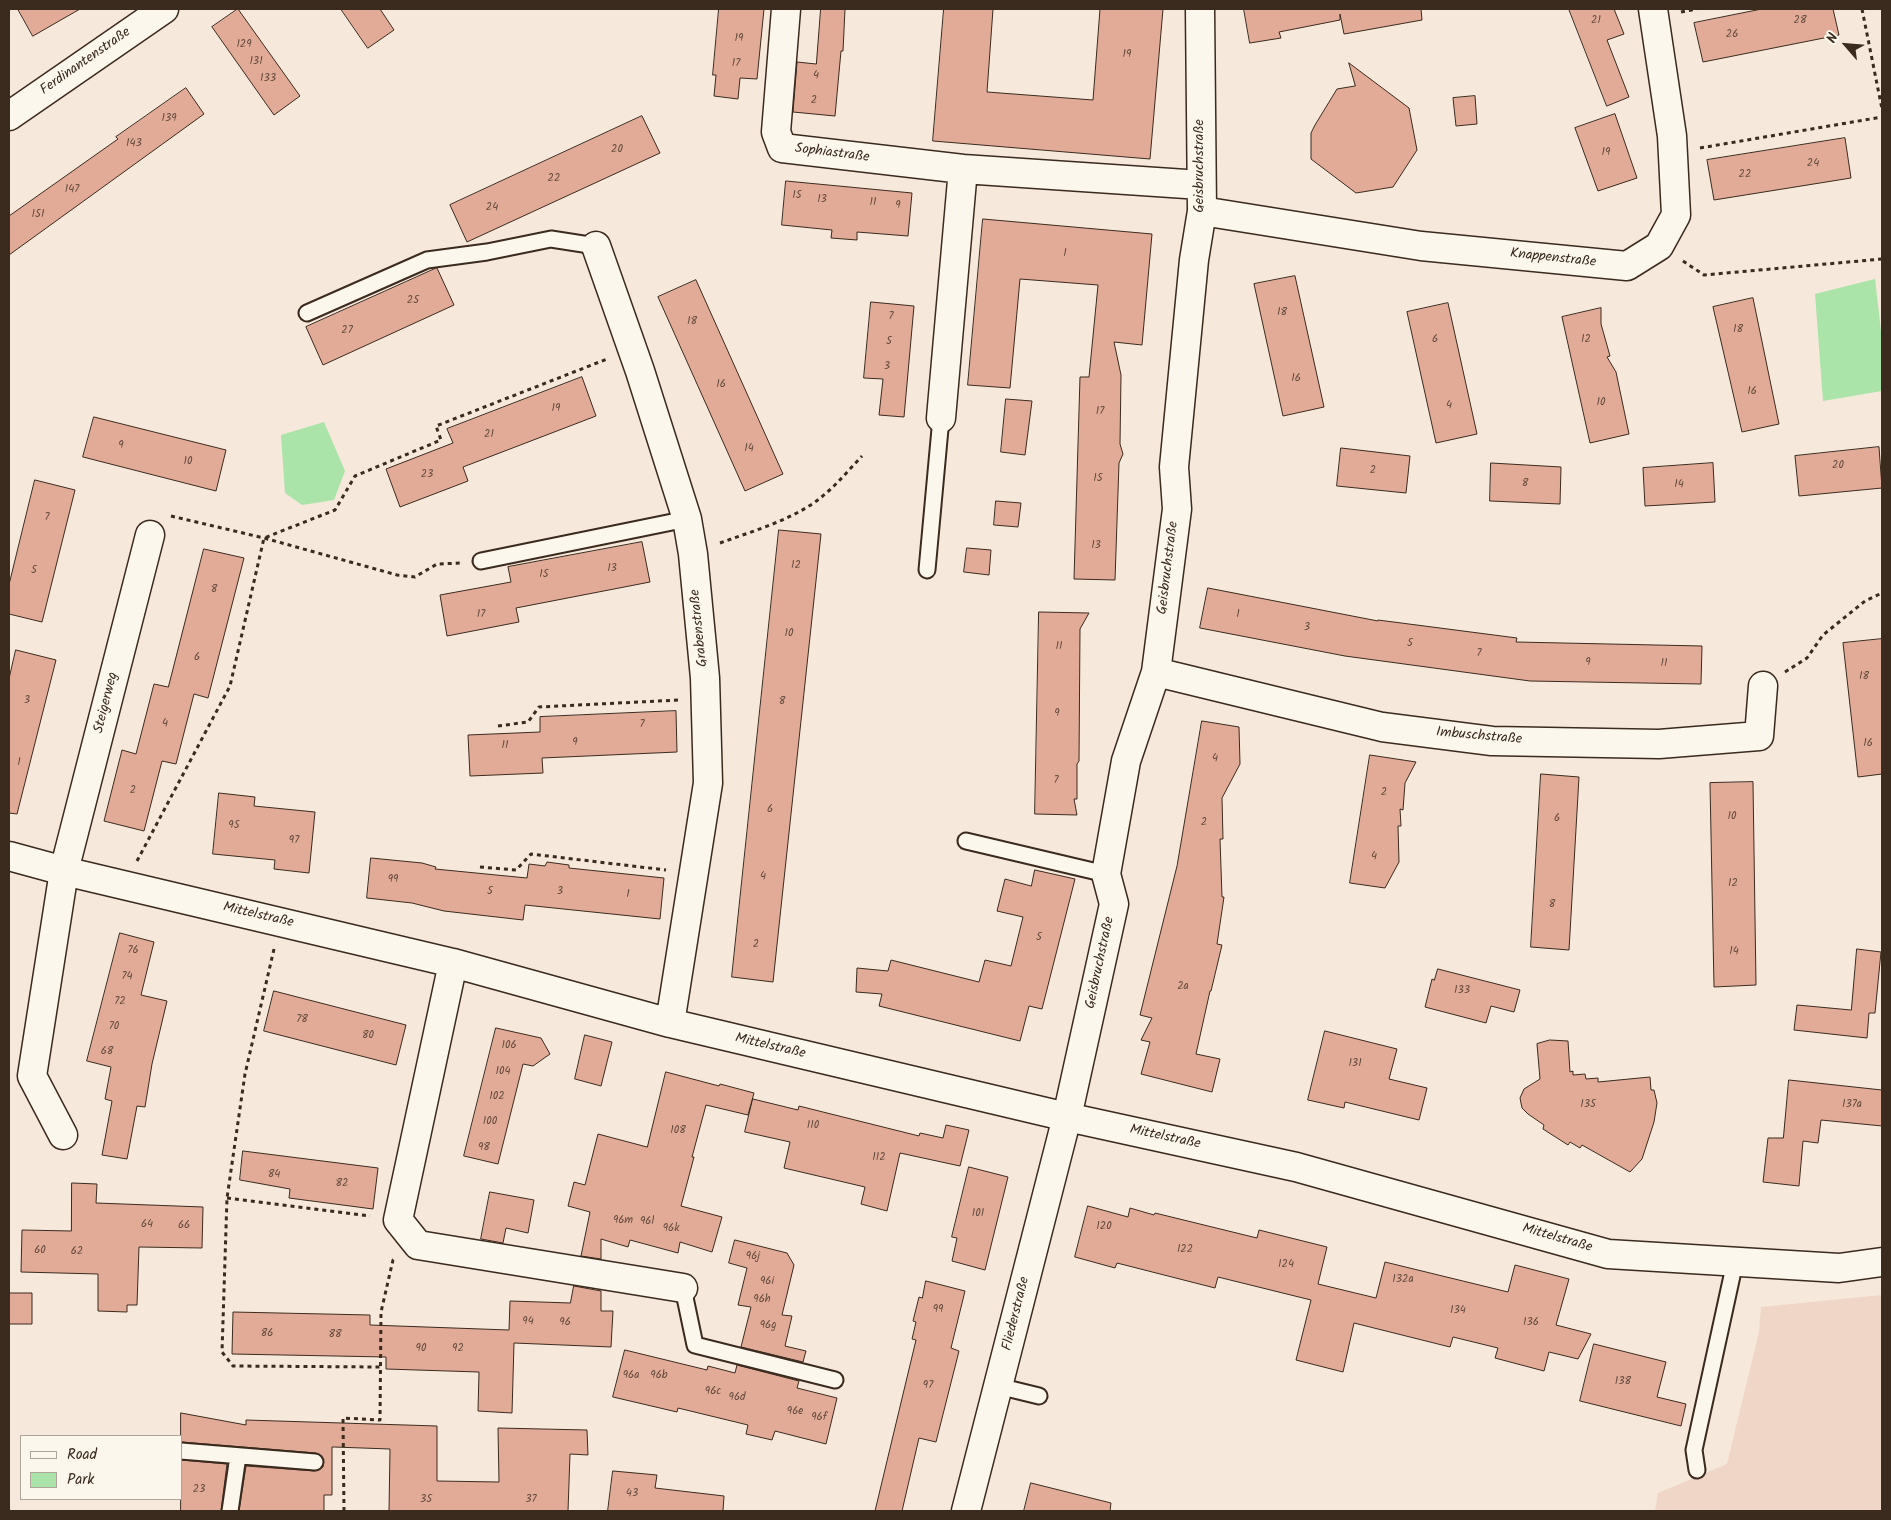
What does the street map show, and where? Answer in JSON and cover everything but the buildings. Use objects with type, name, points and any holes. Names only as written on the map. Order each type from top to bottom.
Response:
[{"type":"street","name":"Ferdinantenstraße","points":[[9,116],[164,9]]},
{"type":"street","name":"Sophiastraße","points":[[786,9],[776,132],[782,148],[1201,198]]},
{"type":"street","name":"Geisbruchstraße","points":[[1067,1117],[1114,904],[1106,874],[1126,761],[1156,672],[1177,509],[1174,467],[1201,198],[1200,9]]},
{"type":"street","name":"Knappenstraße","points":[[1201,198],[1421,246],[1627,266],[1659,246],[1676,215],[1673,152],[1653,9]]},
{"type":"street","points":[[941,418],[963,169]]},
{"type":"street","name":"Grabenstraße","points":[[596,246],[632,349],[687,519],[693,554],[706,699],[708,783],[670,1023]]},
{"type":"street","name":"Steigerweg","points":[[64,871],[150,535]]},
{"type":"street","name":"Imbuschstraße","points":[[1156,672],[1382,726],[1492,741],[1659,744],[1759,736],[1763,686]]},
{"type":"street","name":"Mittelstraße","points":[[9,856],[124,886],[453,963],[670,1023],[1067,1117],[1296,1167],[1608,1254],[1839,1268],[1882,1262]]},
{"type":"street","points":[[63,1135],[32,1076],[64,871]]},
{"type":"street","points":[[453,963],[398,1220],[418,1245],[683,1288]]},
{"type":"street","name":"Fliederstraße","points":[[966,1511],[1067,1117]]},
{"type":"lane","points":[[308,313],[427,260],[486,252],[551,239],[596,246]]},
{"type":"lane","points":[[928,570],[941,418]]},
{"type":"lane","points":[[481,561],[687,519]]},
{"type":"lane","points":[[966,841],[1106,874]]},
{"type":"lane","points":[[1697,1470],[1694,1450],[1735,1262]]},
{"type":"lane","points":[[683,1288],[695,1345],[835,1380]]},
{"type":"lane","points":[[998,1386],[1040,1396]]},
{"type":"lane","points":[[182,1451],[315,1462]]},
{"type":"lane","points":[[230,1511],[238,1456]]},
{"type":"path","points":[[1862,9],[1882,109]]},
{"type":"path","points":[[1673,152],[1882,117]]},
{"type":"path","points":[[1659,246],[1704,276],[1882,259]]},
{"type":"path","points":[[264,538],[335,510],[355,476],[441,440],[436,426],[632,349]]},
{"type":"path","points":[[693,554],[784,519],[809,506],[832,488],[862,456]]},
{"type":"path","points":[[150,535],[156,512],[264,538],[396,575],[415,577],[437,564],[481,561]]},
{"type":"path","points":[[124,886],[230,686],[264,538]]},
{"type":"path","points":[[1763,686],[1807,658],[1823,635],[1865,601],[1882,593]]},
{"type":"path","points":[[498,726],[528,722],[539,707],[706,699]]},
{"type":"path","points":[[480,867],[516,870],[531,854],[694,873]]},
{"type":"path","points":[[280,921],[245,1074],[227,1198],[222,1352],[233,1366],[381,1366]]},
{"type":"path","points":[[227,1198],[398,1220]]},
{"type":"path","points":[[344,1511],[342,1418],[380,1420],[381,1312],[393,1260],[418,1245]]},
{"type":"shaded area","points":[[1882,1295],[1882,1511],[1655,1511],[1658,1493],[1727,1464],[1759,1332],[1761,1307]]},
{"type":"green space","points":[[1875,279],[1882,340],[1882,391],[1823,401],[1815,294]]},
{"type":"green space","points":[[324,422],[345,471],[334,500],[302,505],[285,493],[281,435]]}]
